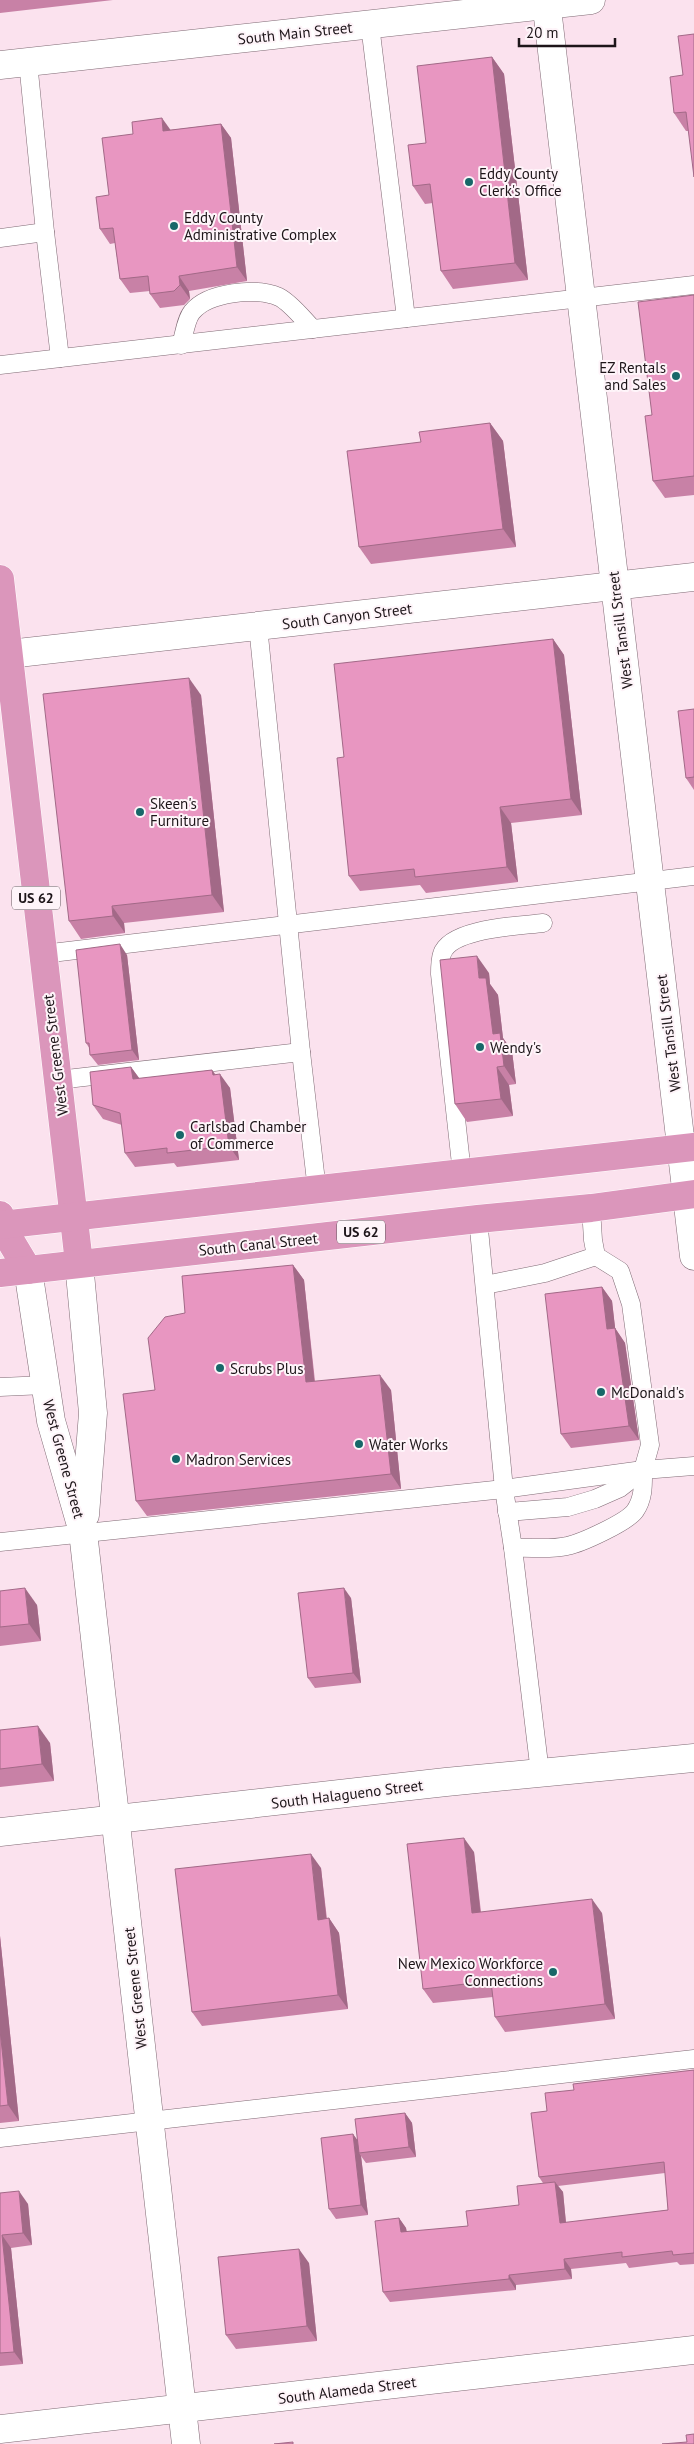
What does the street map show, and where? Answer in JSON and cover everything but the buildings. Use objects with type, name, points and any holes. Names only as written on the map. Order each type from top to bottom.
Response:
[{"type":"highway","name":"West Greene Street","points":[[0,578],[4,655],[43,954],[79,1263]]},
{"type":"highway","points":[[0,1222],[317,1190],[688,1148]]},
{"type":"highway","name":"South Canal Street","points":[[0,1273],[591,1208],[690,1194]]},
{"type":"highway","name":"West Greene Street","points":[[0,1222],[28,1270]]},
{"type":"street","name":"South Main Street","points":[[0,65],[370,25],[546,2],[591,0]]},
{"type":"street","name":"West Tansill Street","points":[[546,2],[649,880],[688,1148],[694,1256]]},
{"type":"street","name":"South Canyon Street","points":[[4,655],[615,584],[694,577]]},
{"type":"street","name":"West Greene Street","points":[[79,1263],[93,1413],[84,1532]]},
{"type":"street","name":"West Greene Street","points":[[28,1270],[51,1421],[84,1532],[186,2444]]},
{"type":"street","name":"South Halagueno Street","points":[[0,1832],[694,1758]]},
{"type":"street","name":"South Alameda Street","points":[[0,2429],[694,2350]]},
{"type":"lane","points":[[370,25],[406,318]]},
{"type":"lane","points":[[28,62],[60,358]]},
{"type":"lane","points":[[0,238],[45,232]]},
{"type":"lane","points":[[0,365],[694,286]]},
{"type":"lane","points":[[181,344],[190,313],[202,301],[229,294],[265,292],[281,298],[313,329]]},
{"type":"lane","points":[[258,626],[287,924],[317,1190]]},
{"type":"lane","points":[[43,954],[694,876]]},
{"type":"lane","points":[[462,1174],[440,974],[442,954],[452,940],[482,931],[543,923]]},
{"type":"lane","points":[[58,1080],[301,1052]]},
{"type":"lane","points":[[513,1548],[567,1546],[596,1535],[635,1512],[643,1495],[643,1470],[650,1446],[631,1304],[620,1271],[596,1256],[591,1208]]},
{"type":"lane","points":[[478,1219],[504,1489],[513,1548],[540,1773]]},
{"type":"lane","points":[[485,1285],[545,1273],[596,1256]]},
{"type":"lane","points":[[0,1387],[46,1384]]},
{"type":"lane","points":[[0,1542],[504,1489],[643,1470],[694,1466]]},
{"type":"lane","points":[[507,1512],[568,1507],[596,1499],[620,1488],[643,1470]]},
{"type":"lane","points":[[0,2138],[694,2059]]},
{"type":"place","name":"Eddy County Clerk's Office","points":[[469,182]]},
{"type":"place","name":"Eddy County Administrative Complex","points":[[174,226]]},
{"type":"place","name":"EZ Rentals and Sales","points":[[676,376]]},
{"type":"place","name":"Skeen's Furniture","points":[[140,812]]},
{"type":"place","name":"Wendy's","points":[[480,1047]]},
{"type":"place","name":"Carlsbad Chamber of Commerce","points":[[180,1135]]},
{"type":"place","name":"Scrubs Plus","points":[[220,1368]]},
{"type":"place","name":"McDonald's","points":[[601,1392]]},
{"type":"place","name":"Water Works","points":[[359,1444]]},
{"type":"place","name":"Madron Services","points":[[176,1459]]},
{"type":"place","name":"New Mexico Workforce Connections","points":[[553,1972]]}]
